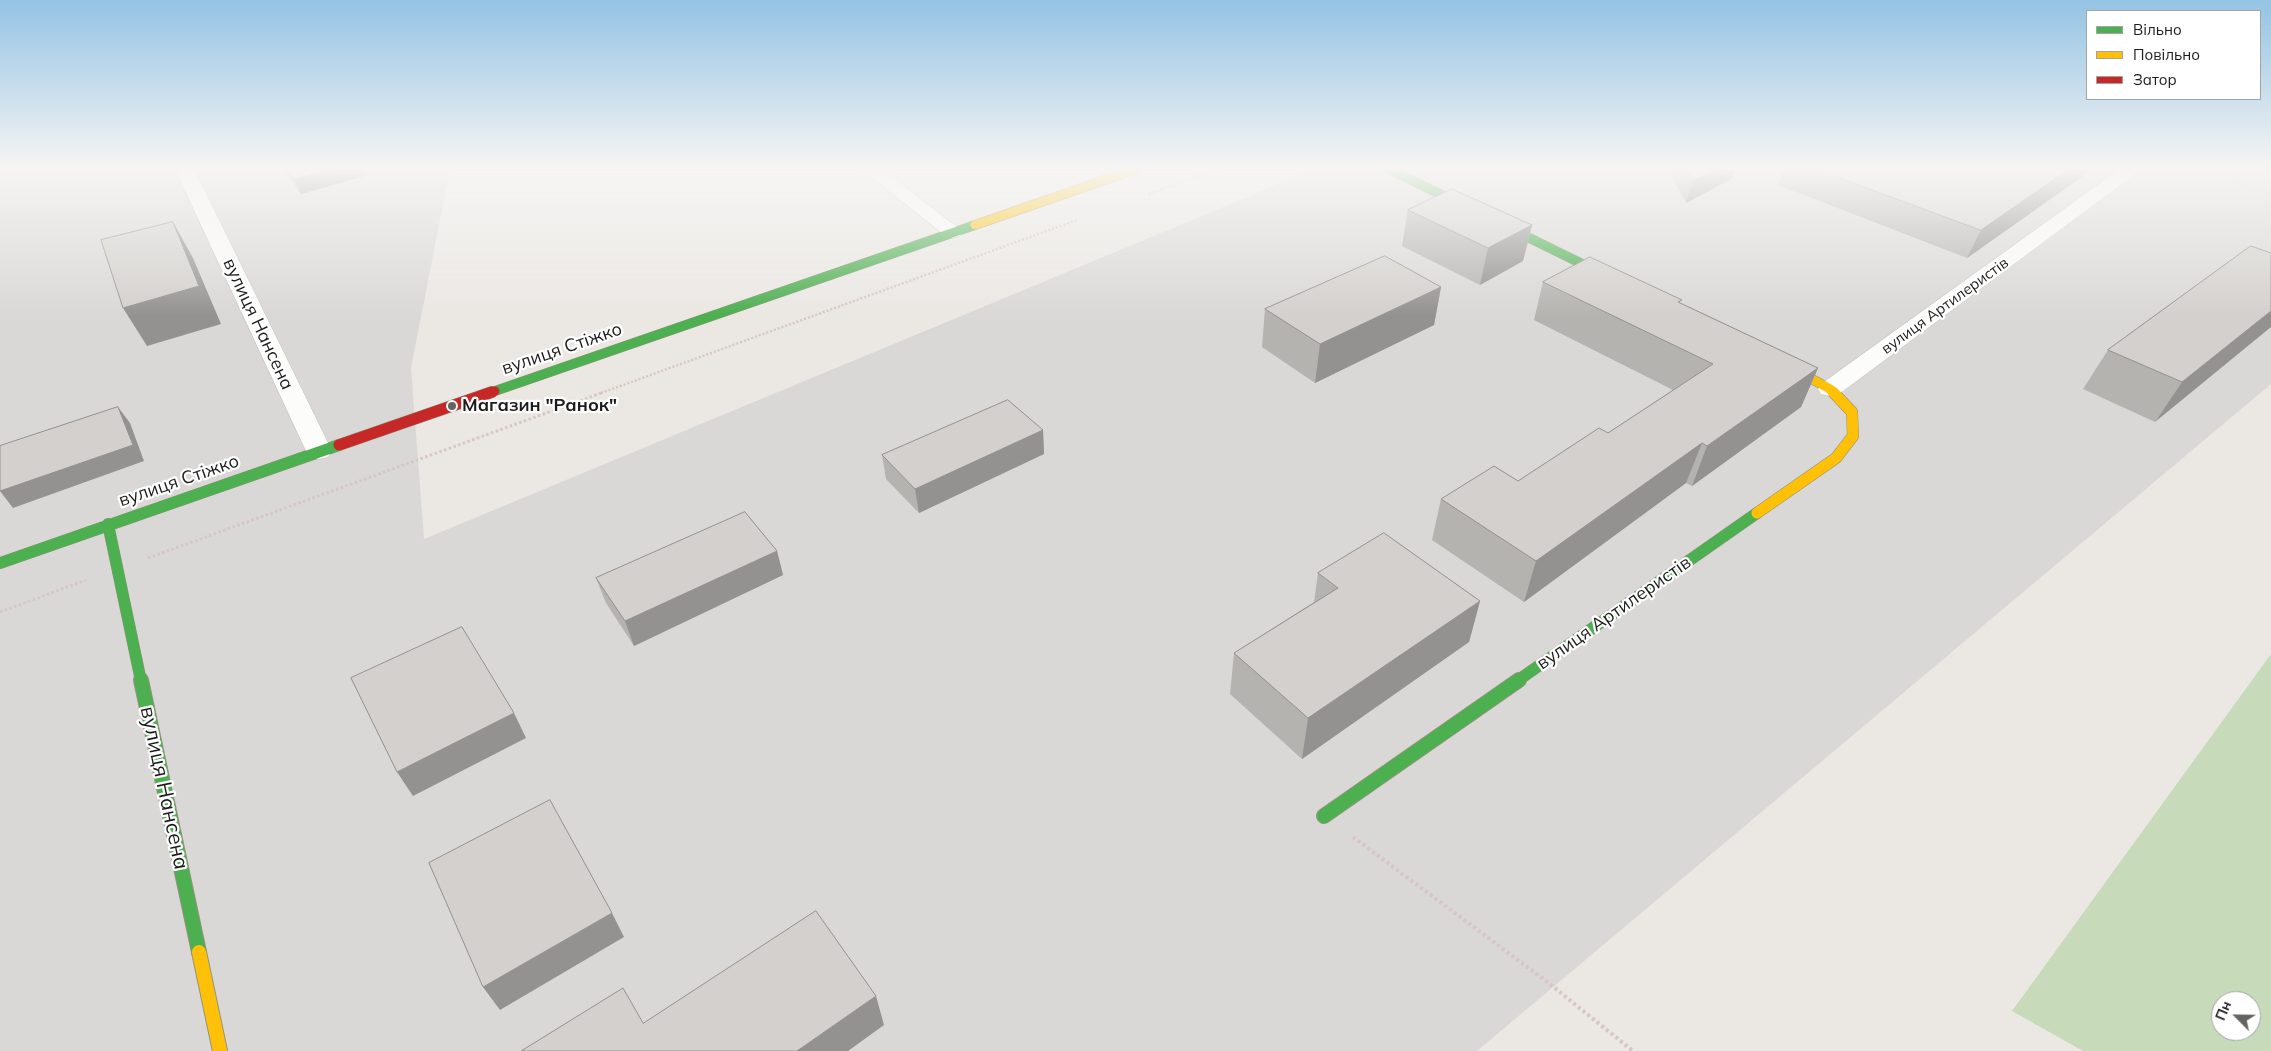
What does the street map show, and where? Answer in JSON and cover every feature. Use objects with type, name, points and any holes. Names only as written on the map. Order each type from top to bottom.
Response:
[{"type":"street","name":"вулиця Нансена","points":[[207,218],[319,452]]},
{"type":"street","points":[[935,218],[953,232]]},
{"type":"street","name":"вулиця Стіжко","points":[[0,563],[994,218]]},
{"type":"street","points":[[1488,218],[1622,284]]},
{"type":"street","name":"вулиця Артилеристів","points":[[1830,389],[2065,218]]},
{"type":"street","name":"вулиця Артилеристів","points":[[1324,816],[1836,458],[1853,436],[1852,412],[1830,389],[1765,354]]},
{"type":"street","name":"вулиця Нансена","points":[[108,524],[220,1051]]},
{"type":"path","points":[[0,612],[1083,218]]},
{"type":"path","points":[[1324,816],[1538,975],[1633,1051]]},
{"type":"shaded area","points":[[0,218],[440,218],[411,368],[424,539],[1197,218],[2271,218],[2271,384],[1477,1051],[0,1051]]},
{"type":"green space","points":[[2271,654],[2271,1051],[2083,1051],[2012,1011]]},
{"type":"building","points":[[1425,218],[1517,218],[1532,225],[1488,248]]},
{"type":"building","points":[[1949,218],[1998,218],[1981,230]]},
{"type":"building","points":[[173,222],[199,286],[123,308],[101,240]]},
{"type":"building","points":[[2251,246],[2271,253],[2271,311],[2182,382],[2108,350]]},
{"type":"building","points":[[1385,256],[1441,287],[1320,344],[1265,309]]},
{"type":"building","points":[[1590,257],[1682,300],[1678,302],[1818,368],[1707,446],[1702,443],[1536,561],[1441,499],[1494,466],[1518,481],[1599,428],[1608,433],[1713,364],[1543,282]]},
{"type":"building","points":[[1008,400],[1043,430],[915,489],[882,455]]},
{"type":"building","points":[[118,407],[133,445],[0,491],[0,446]]},
{"type":"building","points":[[745,512],[777,551],[625,621],[596,578]]},
{"type":"building","points":[[1384,533],[1480,601],[1308,718],[1234,653],[1338,588],[1318,573]]},
{"type":"building","points":[[462,627],[514,713],[397,772],[351,678]]},
{"type":"building","points":[[550,800],[612,913],[483,987],[429,863]]},
{"type":"building","points":[[816,911],[876,996],[797,1051],[521,1051],[623,988],[643,1023]]},
{"type":"traffic: fast","points":[[1489,218],[1613,279]]},
{"type":"traffic: fast","points":[[495,391],[975,225]]},
{"type":"traffic: fast","points":[[0,563],[339,445]]},
{"type":"traffic: fast","points":[[1324,816],[1757,513]]},
{"type":"traffic: fast","points":[[108,524],[199,952]]},
{"type":"traffic: slow","points":[[975,225],[995,218]]},
{"type":"traffic: slow","points":[[1757,513],[1836,458],[1853,436],[1852,412],[1830,389],[1779,361]]},
{"type":"traffic: slow","points":[[199,952],[220,1051]]},
{"type":"traffic: jam","points":[[339,445],[495,391]]},
{"type":"place","name":"Магазин \"Ранок\"","points":[[452,406]]}]
